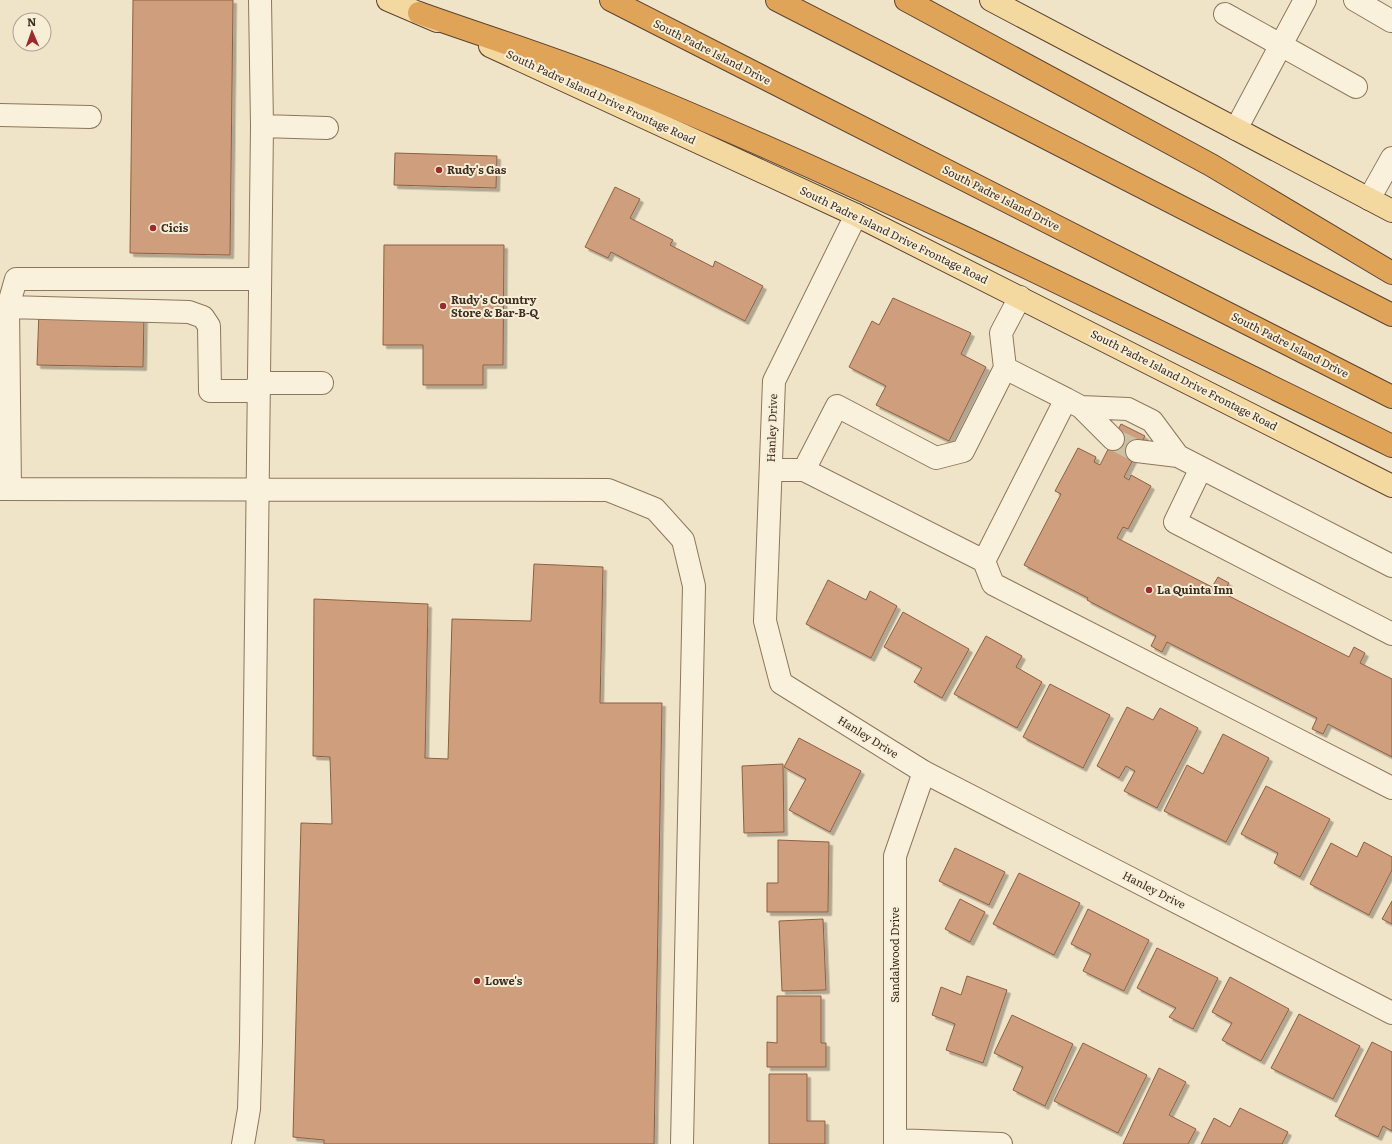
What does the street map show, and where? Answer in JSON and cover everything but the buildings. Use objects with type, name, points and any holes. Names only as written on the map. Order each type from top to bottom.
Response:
[{"type":"highway","name":"South Padre Island Drive","points":[[610,0],[1392,397]]},
{"type":"highway","points":[[778,0],[1392,315]]},
{"type":"highway","points":[[906,0],[1211,165],[1392,273]]},
{"type":"highway","points":[[419,13],[618,84],[838,179],[1030,269],[1392,446]]},
{"type":"main road","name":"South Padre Island Drive Frontage Road","points":[[388,0],[856,215],[1392,486]]},
{"type":"main road","points":[[991,0],[1392,211]]},
{"type":"street","points":[[243,1144],[249,1109],[262,126],[260,0]]},
{"type":"street","points":[[1236,128],[1305,0]]},
{"type":"street","points":[[1355,0],[1391,20]]},
{"type":"street","points":[[1225,14],[1356,87]]},
{"type":"street","points":[[0,115],[90,117]]},
{"type":"street","points":[[262,126],[327,128]]},
{"type":"street","points":[[1369,199],[1392,158]]},
{"type":"street","name":"Hanley Drive","points":[[856,215],[774,380],[766,621],[781,682],[924,772],[1392,1014]]},
{"type":"street","points":[[259,279],[16,279],[4,308],[5,489],[608,490],[655,509],[683,540],[694,586],[682,1144]]},
{"type":"street","points":[[804,470],[838,406],[936,458],[962,451],[1005,368],[1001,333],[1020,297]]},
{"type":"street","points":[[4,308],[188,312],[203,317],[209,326],[210,391],[322,383]]},
{"type":"street","points":[[1005,368],[1074,403],[1113,439]]},
{"type":"street","points":[[1074,403],[1128,409],[1152,421],[1178,456]]},
{"type":"street","points":[[984,561],[1074,403]]},
{"type":"street","points":[[1137,451],[1178,456],[1392,566]]},
{"type":"street","points":[[1201,468],[1174,522],[1392,634]]},
{"type":"street","points":[[771,470],[804,470],[984,561],[993,584],[1392,788]]},
{"type":"street","name":"Sandalwood Drive","points":[[895,1142],[895,856],[924,772]]},
{"type":"street","points":[[895,1142],[1000,1144]]},
{"type":"tunnel","points":[[1113,439],[1137,451]]},
{"type":"place","name":"Rudy's Gas","points":[[439,170]]},
{"type":"place","name":"Cicis","points":[[153,228]]},
{"type":"place","name":"Rudy's Country Store & Bar-B-Q","points":[[443,306]]},
{"type":"place","name":"La Quinta Inn","points":[[1149,590]]},
{"type":"place","name":"Lowe's","points":[[477,981]]}]
